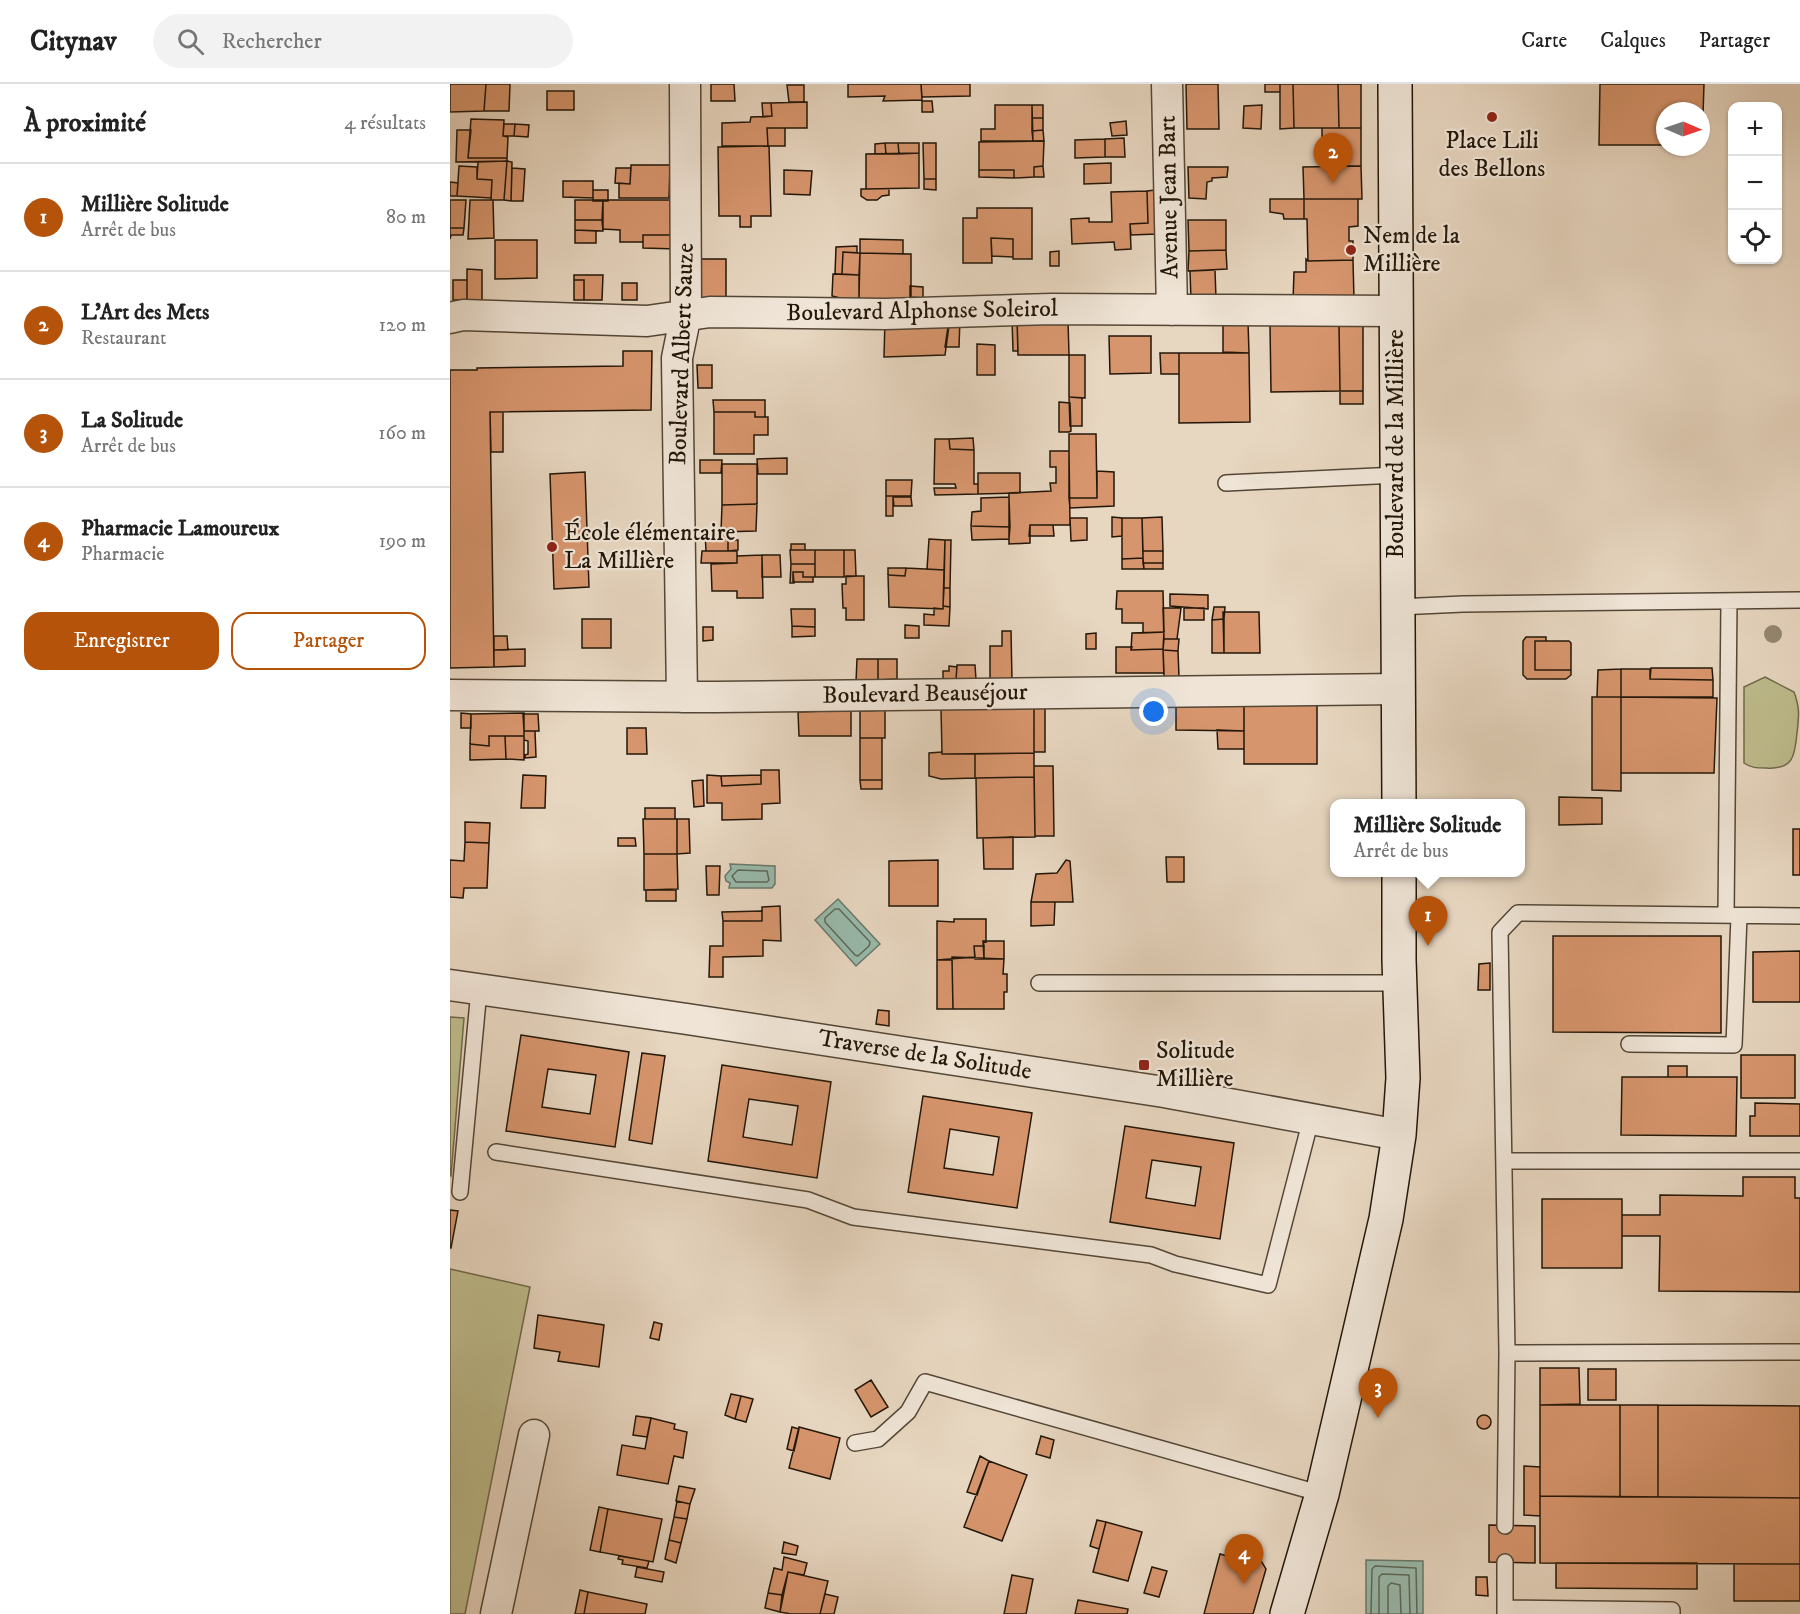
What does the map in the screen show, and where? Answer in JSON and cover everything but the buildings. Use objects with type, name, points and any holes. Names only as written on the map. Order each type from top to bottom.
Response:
[{"type":"main road","name":"Boulevard de la Millière","points":[[1395,84],[1399,799]]},
{"type":"main road","points":[[1287,1614],[1322,1494],[1386,1219],[1399,1135],[1403,1078],[1399,983],[1399,877]]},
{"type":"street","name":"Boulevard Albert Sauze","points":[[682,697],[677,358],[686,314],[684,84]]},
{"type":"street","name":"Avenue Jean Bart","points":[[1167,84],[1172,310]]},
{"type":"street","name":"Boulevard Alphonse Soleirol","points":[[450,318],[463,315],[647,321],[710,312],[885,314],[1052,309],[1396,311]]},
{"type":"street","name":"Boulevard Beauséjour","points":[[450,695],[682,697],[1399,689]]},
{"type":"street","name":"Traverse de la Solitude","points":[[464,987],[1164,1092],[1399,1135]]},
{"type":"street","points":[[496,1614],[534,1435]]},
{"type":"lane","points":[[1226,483],[1396,475]]},
{"type":"lane","points":[[1398,606],[1800,600]]},
{"type":"lane","points":[[1629,1044],[1734,1045],[1729,601]]},
{"type":"lane","points":[[1506,1526],[1507,1353],[1500,932],[1518,914],[1800,916]]},
{"type":"lane","points":[[1039,983],[1399,983]]},
{"type":"lane","points":[[460,1192],[464,987]]},
{"type":"lane","points":[[496,1152],[808,1200],[853,1217],[1151,1254],[1175,1264],[1268,1285],[1311,1119]]},
{"type":"lane","points":[[1504,1161],[1800,1161]]},
{"type":"lane","points":[[1507,1353],[1800,1352]]},
{"type":"lane","points":[[855,1443],[878,1439],[908,1412],[925,1382],[1322,1494]]},
{"type":"lane","points":[[1505,1562],[1505,1611],[1672,1610],[1672,1614]]},
{"type":"shaded area","points":[[1765,677],[1794,692],[1798,708],[1795,748],[1791,760],[1782,767],[1754,767],[1744,763],[1744,687]]},
{"type":"shaded area","points":[[450,1017],[464,1018],[451,1176],[450,1175]]},
{"type":"shaded area","points":[[450,1269],[530,1287],[465,1614],[450,1614]]},
{"type":"water","points":[[730,864],[775,866],[775,884],[772,888],[729,888],[730,883],[726,881],[725,876],[731,869]]},
{"type":"water","points":[[838,899],[880,944],[856,966],[815,920]]},
{"type":"water","points":[[1366,1560],[1423,1561],[1423,1614],[1366,1614]]},
{"type":"place","name":"Place Lili des Bellons","points":[[1492,117]]},
{"type":"place","name":"L'Art des Mets","points":[[1333,183]]},
{"type":"place","name":"Nem de la Millière","points":[[1351,250]]},
{"type":"place","name":"École élémentaire La Millière","points":[[552,547]]},
{"type":"place","name":"Millière Solitude","points":[[1428,946]]},
{"type":"place","name":"Solitude Millière","points":[[1144,1065]]},
{"type":"place","name":"La Solitude","points":[[1378,1418]]},
{"type":"place","name":"Pharmacie Lamoureux","points":[[1244,1584]]}]
